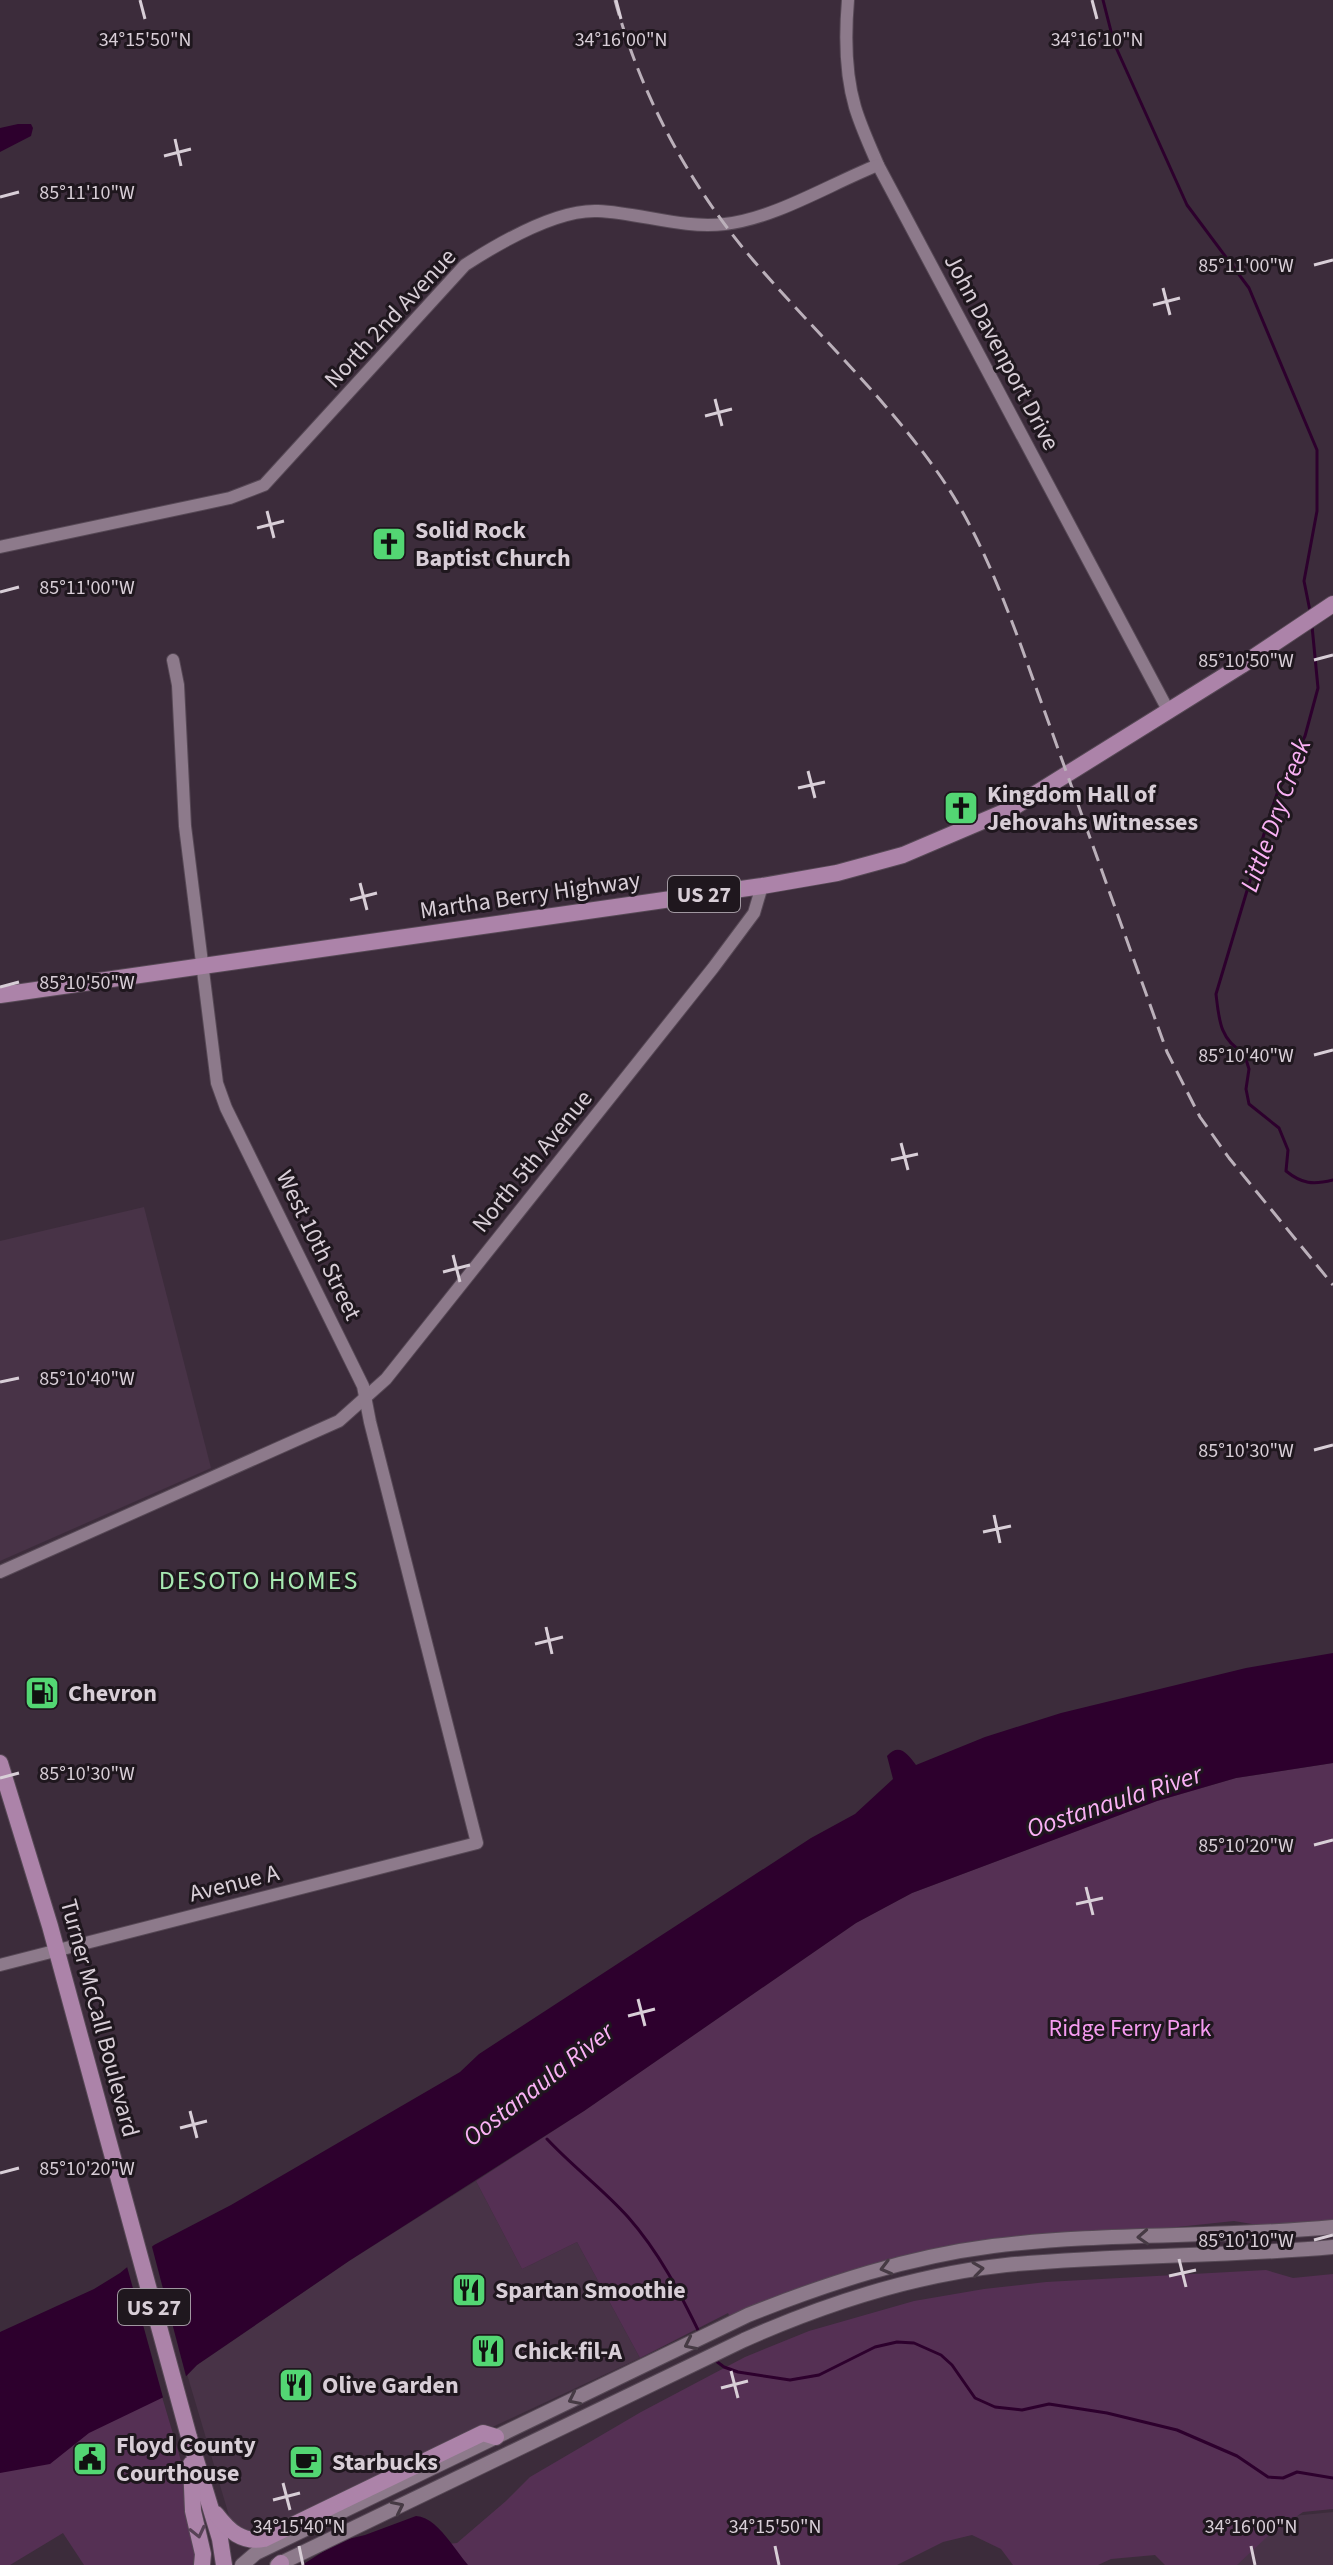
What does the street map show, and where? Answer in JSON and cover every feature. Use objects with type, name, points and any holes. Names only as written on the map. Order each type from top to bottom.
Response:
[{"type":"main road","name":"Martha Berry Highway","points":[[0,995],[762,886],[871,864],[946,838],[1011,809],[1331,605]]},
{"type":"main road","name":"Turner McCall Boulevard","points":[[0,1763],[56,1950],[224,2565]]},
{"type":"main road","points":[[242,2565],[256,2553],[734,2322],[868,2272],[921,2258],[992,2246],[1333,2227]]},
{"type":"main road","points":[[279,2564],[744,2340],[793,2318],[863,2294],[967,2270],[1059,2261],[1333,2247]]},
{"type":"main road","points":[[209,2505],[228,2529],[242,2538],[264,2539],[483,2433],[496,2437]]},
{"type":"main road","points":[[190,2440],[193,2511],[203,2554],[202,2565]]},
{"type":"street","name":"John Davenport Drive","points":[[848,0],[847,45],[852,92],[878,165],[1168,710]]},
{"type":"street","name":"North 2nd Avenue","points":[[0,547],[230,498],[264,485],[465,265],[503,243],[558,218],[570,213],[599,211],[678,223],[724,224],[750,219],[878,165]]},
{"type":"street","name":"West 10th Street","points":[[173,660],[178,685],[185,826],[213,1061],[220,1093],[363,1386],[477,1843]]},
{"type":"street","name":"North 5th Avenue","points":[[0,1572],[339,1421],[365,1399],[386,1379],[707,975],[754,913],[762,886]]},
{"type":"street","name":"Avenue A","points":[[0,1965],[477,1843]]},
{"type":"shaded area","points":[[144,1207],[211,1468],[0,1561],[0,1241]]},
{"type":"shaded area","points":[[476,2181],[522,2269],[577,2242],[640,2358],[266,2533],[244,2533],[230,2519],[187,2374],[349,2261]]},
{"type":"shaded area","points":[[1333,2512],[1333,2565],[1225,2565],[1282,2517]]},
{"type":"green space","name":"Ridge Ferry Park","points":[[1333,1763],[1333,2220],[1258,2225],[1234,2221],[910,2255],[851,2270],[730,2317],[728,2313],[640,2358],[577,2242],[522,2269],[476,2181],[584,2111],[856,1923],[912,1893],[1157,1801],[1236,1778]]},
{"type":"green space","points":[[1266,2270],[1293,2278],[1333,2274],[1333,2509],[1303,2512],[1267,2537],[1237,2565],[1165,2565],[1155,2555],[1111,2559],[1098,2565],[1013,2565],[1001,2549],[972,2535],[943,2542],[897,2565],[452,2565],[429,2546],[457,2543],[530,2477],[641,2412],[745,2357],[809,2331],[914,2301],[984,2289],[1046,2282]]},
{"type":"green space","name":"Floyd County Courthouse","points":[[147,2346],[184,2471],[198,2565],[84,2565],[63,2533],[10,2565],[0,2565],[0,2418]]},
{"type":"water","points":[[31,124],[31,136],[0,152],[0,128]]},
{"type":"water","name":"Oostanaula River","points":[[1333,1653],[1333,1763],[1236,1778],[1157,1801],[912,1893],[856,1923],[584,2111],[349,2261],[197,2365],[168,2395],[89,2433],[50,2464],[0,2473],[0,2332],[94,2289],[120,2273],[154,2245],[231,2205],[460,2072],[479,2054],[811,1838],[855,1814],[893,1779],[887,1756],[891,1752],[903,1751],[916,1765],[985,1737],[1061,1713],[1246,1668]]},
{"type":"water","points":[[416,2516],[438,2528],[468,2565],[302,2565],[340,2541]]},
{"type":"pier","points":[[151,2243],[187,2380],[164,2401],[126,2263]]},
{"type":"waterway","name":"Little Dry Creek","points":[[1103,0],[1114,43],[1187,205],[1249,288],[1317,450],[1317,511],[1304,581],[1310,611]]},
{"type":"waterway","name":"Little Dry Creek","points":[[1312,626],[1318,688],[1305,736],[1277,794],[1216,994],[1225,1035],[1244,1053],[1249,1069],[1246,1089],[1249,1104],[1279,1128],[1288,1150],[1286,1171],[1308,1182],[1333,1180]]},
{"type":"waterway","points":[[547,2139],[618,2207],[650,2244],[700,2334]]},
{"type":"waterway","points":[[716,2361],[738,2372],[790,2380],[819,2375],[875,2347],[897,2342],[914,2343],[941,2355],[952,2365],[975,2398],[995,2407],[1022,2410],[1049,2404],[1107,2413],[1177,2430],[1237,2456],[1268,2477],[1283,2478],[1297,2472],[1333,2478]]},
{"type":"railway","points":[[615,0],[638,70],[653,104],[708,201],[753,260],[893,415],[936,470],[962,511],[993,575],[1020,643],[1167,1052],[1200,1117],[1229,1158],[1333,1285]]},
{"type":"place","name":"Solid Rock Baptist Church","points":[[389,544]]},
{"type":"place","name":"Kingdom Hall of Jehovahs Witnesses","points":[[961,808]]},
{"type":"place","name":"Chevron","points":[[42,1693]]},
{"type":"place","name":"Spartan Smoothie","points":[[469,2290]]},
{"type":"place","name":"Chick-fil-A","points":[[488,2351]]},
{"type":"place","name":"Olive Garden","points":[[296,2385]]},
{"type":"place","name":"Floyd County Courthouse","points":[[90,2459]]},
{"type":"place","name":"Starbucks","points":[[306,2462]]},
{"type":"district","name":"DESOTO HOMES","points":[[259,1580]]}]
